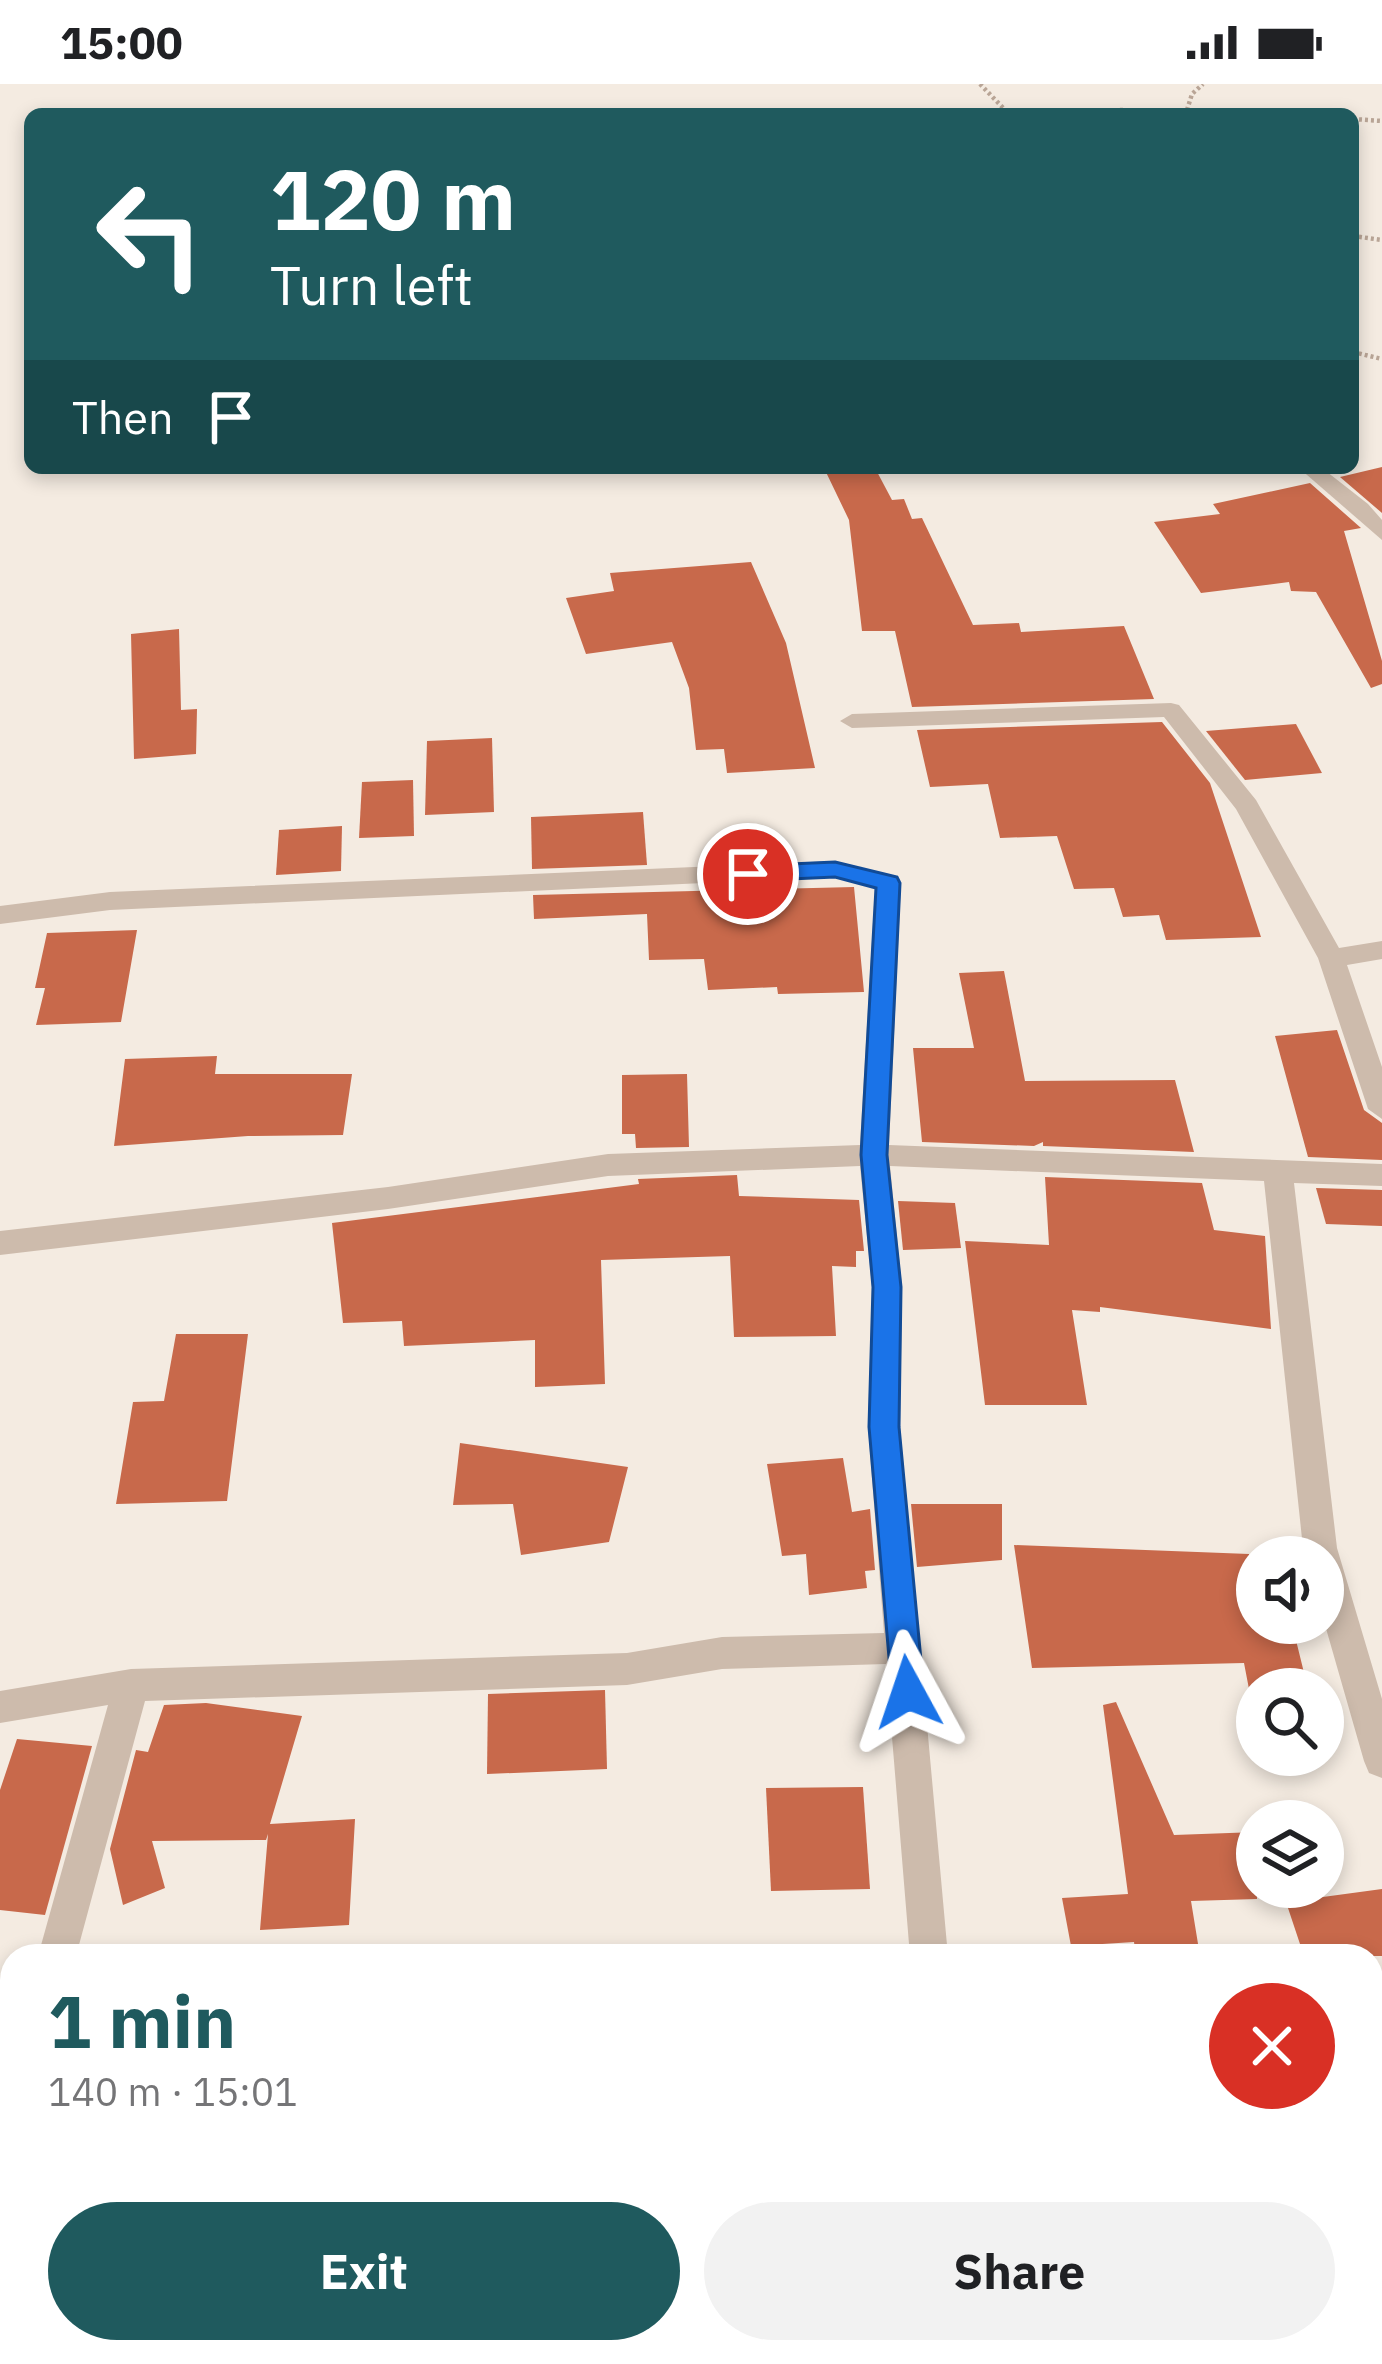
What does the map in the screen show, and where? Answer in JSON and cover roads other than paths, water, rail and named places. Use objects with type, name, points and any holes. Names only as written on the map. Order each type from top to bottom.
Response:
[{"type":"street","points":[[1317,474],[1361,508],[1382,534]]},
{"type":"street","points":[[852,722],[1171,710],[1247,806],[1330,958],[1382,1109]]},
{"type":"street","points":[[0,915],[110,901],[835,869],[888,883],[874,1155],[887,1287],[884,1427],[927,1944]]},
{"type":"street","points":[[1330,958],[1382,950]]},
{"type":"street","points":[[0,1243],[388,1198],[608,1165],[874,1155],[1382,1175]]},
{"type":"street","points":[[1278,1173],[1320,1548],[1382,1761]]},
{"type":"street","points":[[0,1707],[131,1684],[627,1669],[722,1652],[904,1648]]},
{"type":"street","points":[[60,1944],[131,1684]]}]
